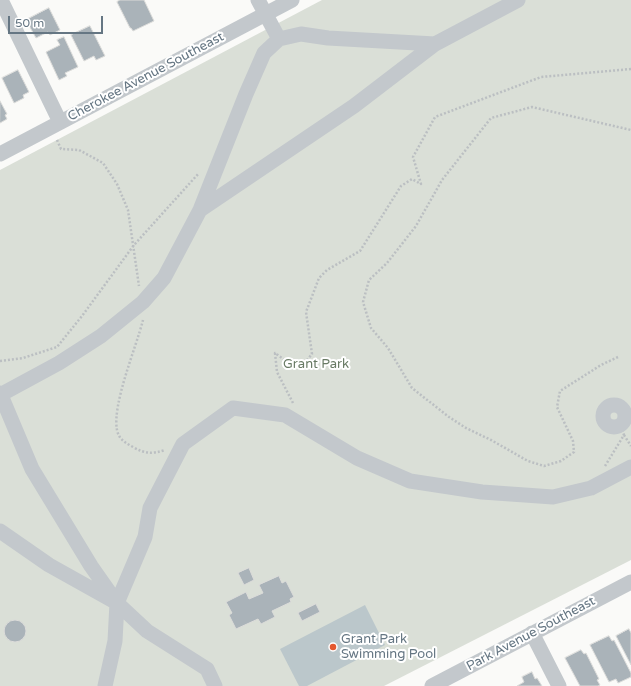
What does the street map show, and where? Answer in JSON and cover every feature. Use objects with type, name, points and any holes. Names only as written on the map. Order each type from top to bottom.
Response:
[{"type":"street","points":[[1,0],[60,122]]},
{"type":"street","points":[[258,0],[279,39]]},
{"type":"street","name":"Cherokee Avenue Southeast","points":[[0,154],[292,0]]},
{"type":"street","points":[[200,210],[354,106],[435,44],[518,0]]},
{"type":"street","points":[[215,686],[207,669],[147,631],[117,603],[91,566],[32,469],[0,394],[59,363],[101,336],[143,302],[164,278],[200,210],[264,53],[279,39],[301,34],[328,38],[435,44]]},
{"type":"street","points":[[622,430],[607,424],[604,415],[607,408],[612,405],[627,408]]},
{"type":"street","points":[[105,686],[115,641],[117,603],[145,538],[150,508],[183,444],[233,408],[285,415],[357,458],[410,481],[482,492],[553,497],[591,488],[631,467]]},
{"type":"street","points":[[0,530],[49,565],[117,603]]},
{"type":"street","name":"Park Avenue Southeast","points":[[432,686],[631,582]]},
{"type":"street","points":[[532,633],[559,686]]},
{"type":"path","points":[[294,405],[277,372],[276,353],[289,363],[302,366],[312,354],[306,312],[319,278],[327,270],[360,251],[401,186],[412,180],[422,184],[413,157],[435,117],[541,77],[631,69]]},
{"type":"path","points":[[618,357],[601,365],[560,391],[557,407],[573,441],[574,452],[561,461],[544,466],[528,461],[466,428],[449,417],[412,388],[388,348],[371,328],[363,302],[369,280],[387,263],[416,226],[442,180],[491,118],[532,107],[631,130]]},
{"type":"path","points":[[57,140],[61,150],[79,150],[103,163],[117,184],[128,210],[140,287],[146,311],[117,411],[117,431],[123,442],[142,452],[156,453],[183,444]]},
{"type":"path","points":[[0,361],[23,358],[57,346],[82,316],[134,245],[198,175],[201,169]]},
{"type":"path","points":[[622,430],[631,446]]},
{"type":"path","points":[[603,468],[622,430]]},
{"type":"green space","name":"Grant Park","points":[[322,0],[631,0],[631,560],[384,686],[0,686],[0,170]]},
{"type":"shaded area","name":"Grant Park Swimming Pool","points":[[365,605],[385,645],[307,686],[299,686],[280,649]]},
{"type":"building","points":[[120,0],[144,0],[154,21],[133,31],[117,2]]},
{"type":"building","points":[[49,8],[60,30],[50,35],[48,32],[36,38],[26,20]]},
{"type":"building","points":[[90,26],[105,56],[96,60],[94,56],[84,61],[71,35]]},
{"type":"building","points":[[64,37],[78,67],[65,73],[67,76],[59,80],[46,52],[60,45],[57,40]]},
{"type":"building","points":[[18,70],[29,92],[23,95],[24,98],[14,103],[2,78]]},
{"type":"building","points":[[0,101],[7,114],[5,115],[7,119],[0,123]]},
{"type":"building","points":[[249,568],[254,580],[244,585],[238,573]]},
{"type":"building","points":[[279,576],[282,583],[286,581],[294,597],[290,599],[291,602],[272,611],[275,617],[261,624],[258,619],[236,629],[229,615],[232,613],[226,602],[246,592],[249,599],[263,593],[259,585]]},
{"type":"building","points":[[316,604],[320,612],[302,621],[298,613]]},
{"type":"building","points":[[15,620],[19,621],[25,627],[25,635],[19,641],[15,642],[11,641],[5,635],[4,631],[5,627],[11,621]]},
{"type":"building","points":[[629,629],[631,633],[631,665],[616,636]]},
{"type":"building","points":[[609,636],[612,641],[614,640],[631,673],[631,677],[618,683],[616,679],[609,682],[590,645]]},
{"type":"building","points":[[581,650],[584,654],[586,653],[599,679],[597,680],[600,685],[580,686],[565,658]]},
{"type":"building","points":[[532,672],[535,679],[537,678],[542,686],[517,686],[524,682],[522,677]]},
{"type":"place","name":"Grant Park Swimming Pool","points":[[333,647]]}]
